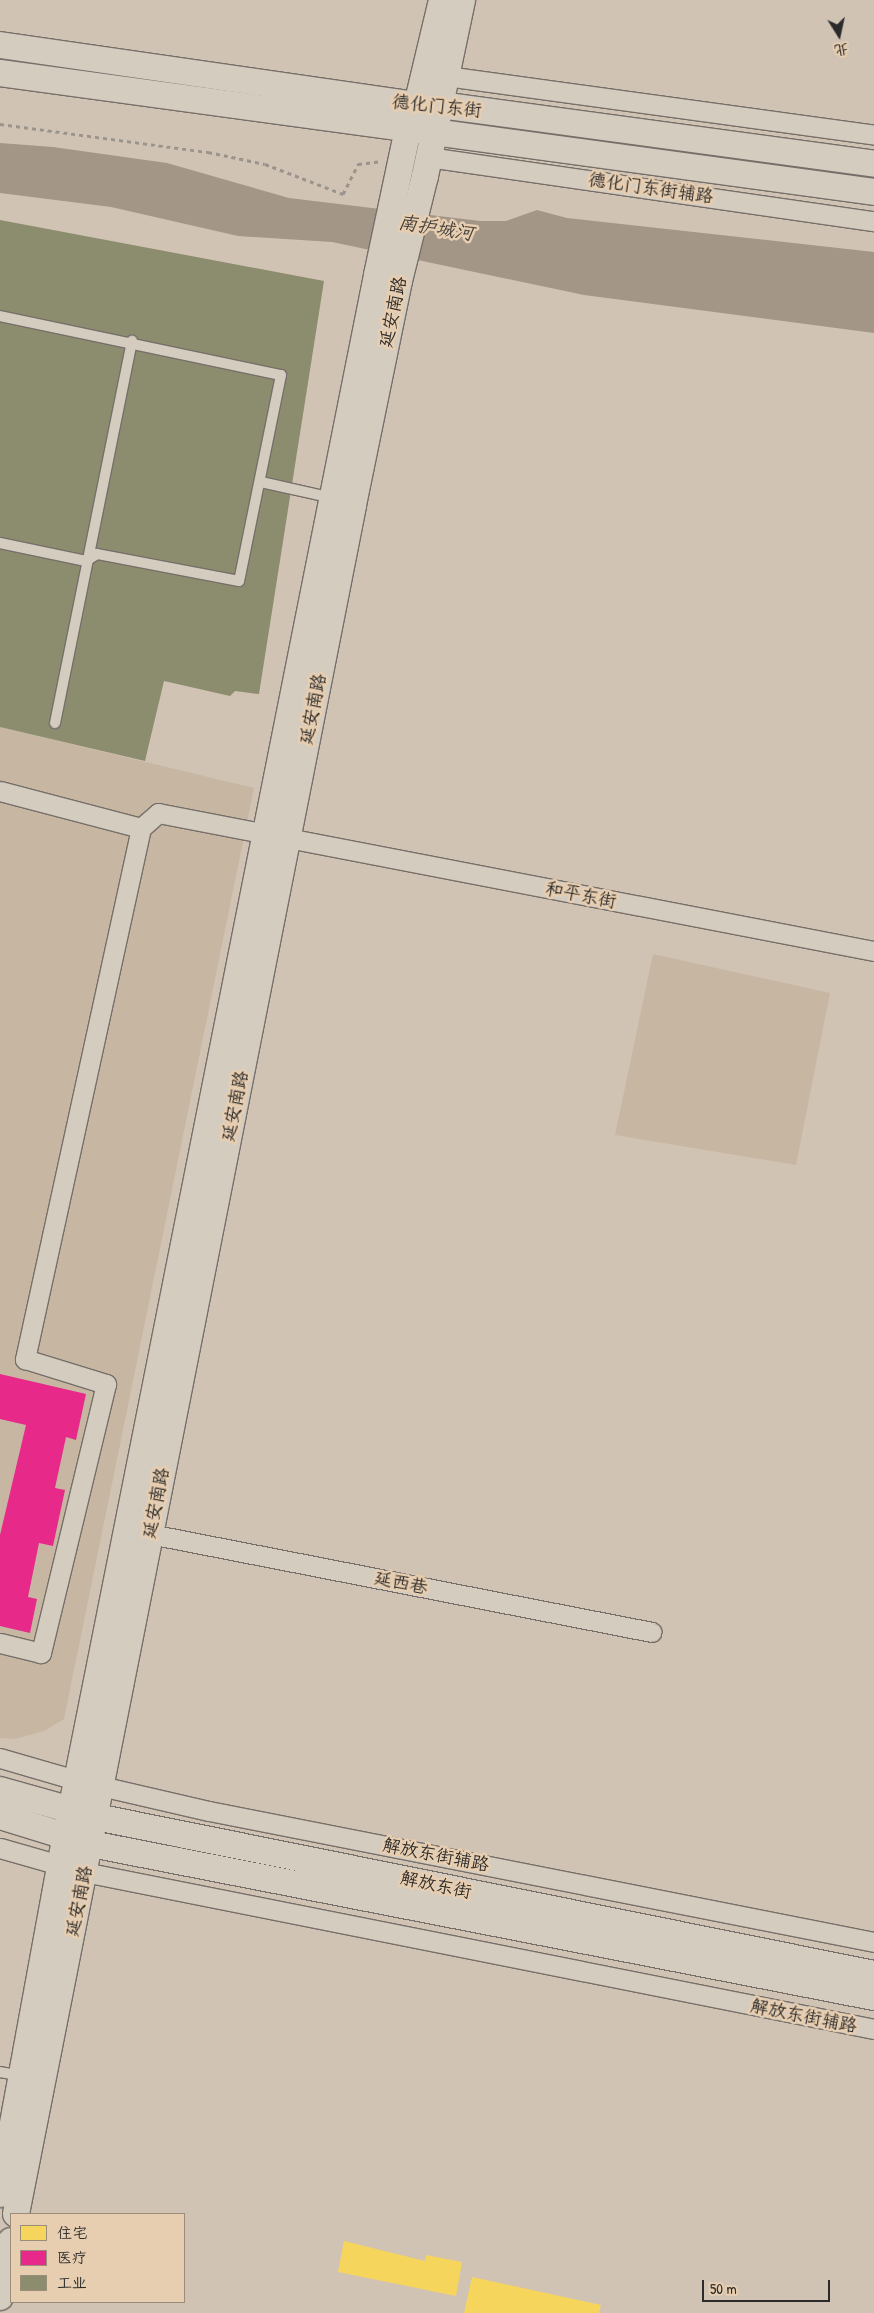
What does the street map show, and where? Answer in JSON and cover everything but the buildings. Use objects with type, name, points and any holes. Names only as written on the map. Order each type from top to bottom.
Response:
[{"type":"main road","name":"延安南路","points":[[16,2213],[72,1869],[388,278],[423,149],[442,0]]},
{"type":"main road","name":"延安南路","points":[[429,105],[446,76],[462,0]]},
{"type":"main road","name":"德化门东街","points":[[0,44],[429,105],[874,164]]},
{"type":"main road","name":"德化门东街","points":[[0,74],[423,149],[874,192]]},
{"type":"main road","name":"延安南路","points":[[388,278],[400,164],[423,149]]},
{"type":"main road","name":"延安南路","points":[[90,1784],[150,1534],[277,837]]},
{"type":"main road","name":"解放东街","points":[[0,1790],[81,1827],[874,1997]]},
{"type":"main road","name":"解放东街","points":[[0,1816],[81,1827],[874,1974]]},
{"type":"main road","name":"延安南路","points":[[0,2194],[12,2074],[72,1869]]},
{"type":"main road","points":[[0,2298],[10,2245]]},
{"type":"street","points":[[446,76],[874,135]]},
{"type":"street","name":"德化门东街辅路","points":[[423,149],[874,221]]},
{"type":"street","points":[[0,790],[141,828],[25,1359],[106,1384],[41,1653],[0,1643]]},
{"type":"street","name":"和平东街","points":[[141,828],[158,813],[874,951]]},
{"type":"street","name":"延西巷","points":[[150,1534],[652,1632]]},
{"type":"street","name":"解放东街辅路","points":[[0,1758],[90,1784],[209,1811],[874,1942]]},
{"type":"street","name":"解放东街辅路","points":[[0,1848],[72,1869],[874,2029]]},
{"type":"lane","points":[[0,316],[132,341],[282,375],[239,581],[97,554],[86,561],[0,543]]},
{"type":"lane","points":[[55,723],[86,561],[132,341]]},
{"type":"lane","points":[[261,482],[344,502]]},
{"type":"path","points":[[0,124],[208,152],[265,164],[343,194],[358,164],[400,164]]},
{"type":"shaded area","points":[[0,727],[254,788],[64,1719],[44,1731],[15,1739],[0,1738]]},
{"type":"shaded area","points":[[653,954],[830,993],[796,1165],[615,1135]]},
{"type":"water","name":"南护城河","points":[[0,143],[53,147],[167,163],[289,198],[480,221],[506,221],[537,210],[567,218],[874,252],[874,333],[584,295],[332,242],[238,236],[111,207],[0,193]]}]
